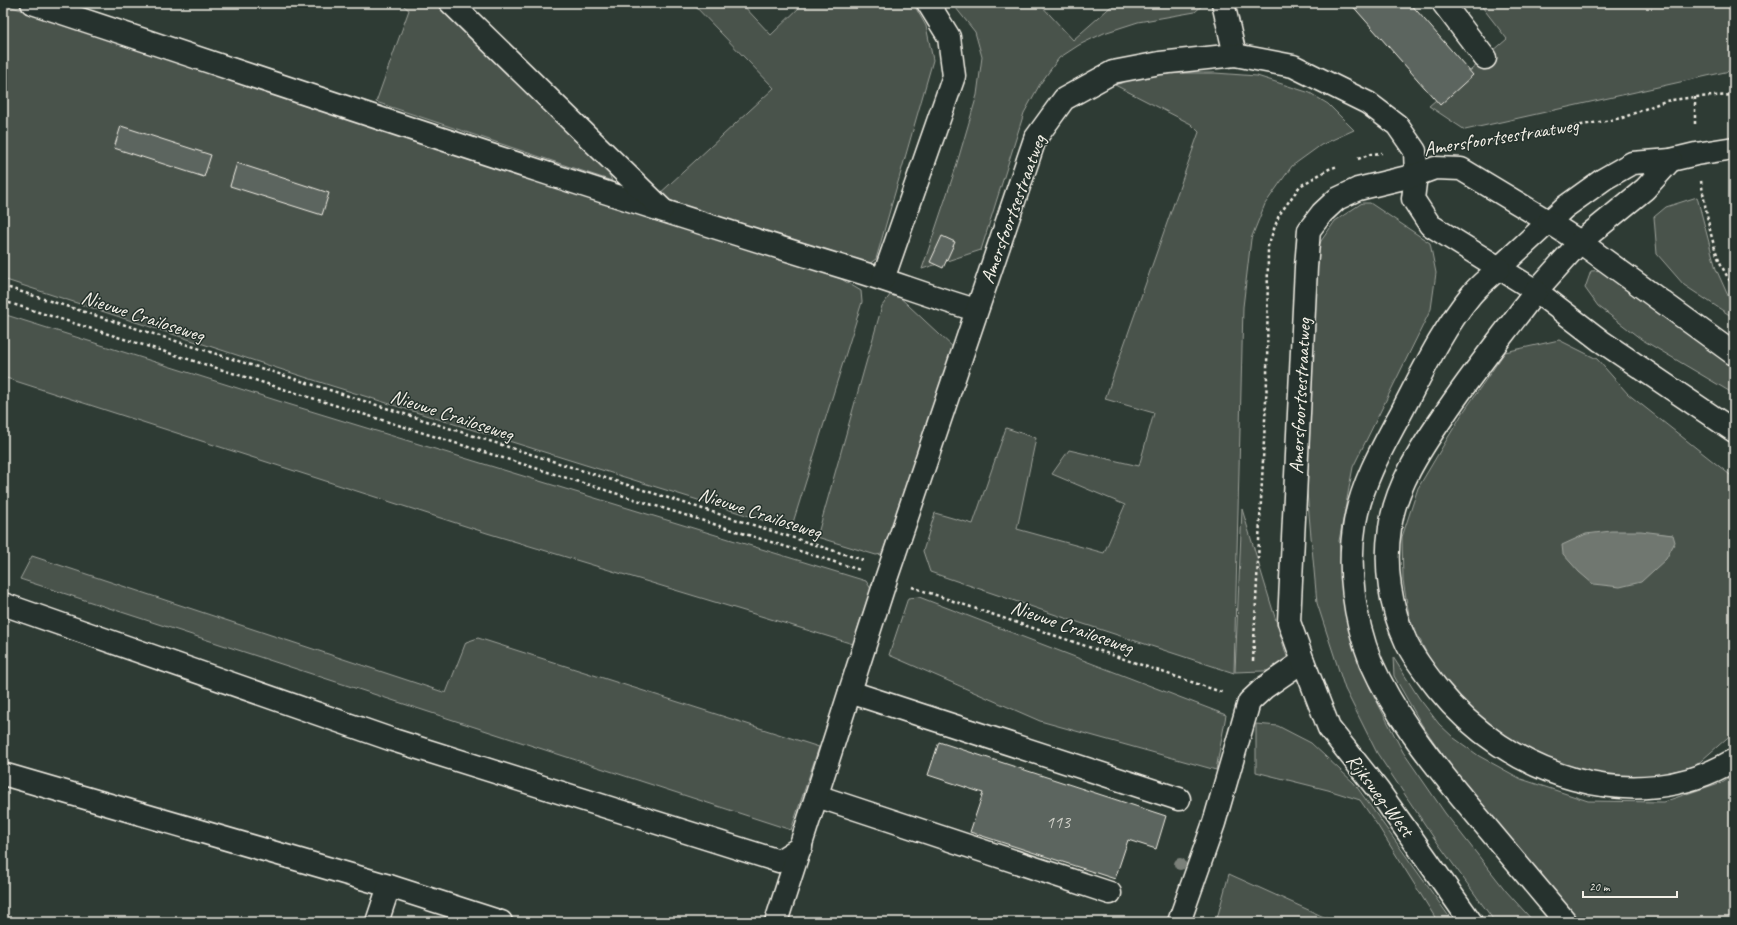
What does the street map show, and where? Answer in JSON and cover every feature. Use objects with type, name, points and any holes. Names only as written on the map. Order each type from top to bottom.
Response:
[{"type":"main road","points":[[32,3],[665,212],[883,279],[932,297],[976,310]]},
{"type":"main road","points":[[451,3],[665,212]]},
{"type":"main road","points":[[883,279],[954,76],[949,37],[928,3]]},
{"type":"main road","points":[[1443,3],[1485,58]]},
{"type":"main road","points":[[1227,5],[1235,55]]},
{"type":"main road","name":"Amersfoortsestraatweg","points":[[776,922],[886,579],[1035,139],[1064,99],[1113,72],[1160,63],[1235,55],[1292,66],[1368,103],[1397,125],[1415,151],[1416,175],[1413,199],[1430,225],[1536,291],[1601,341],[1734,431]]},
{"type":"main road","points":[[1566,922],[1431,761],[1394,706],[1371,661],[1359,621],[1354,589],[1352,559],[1355,522],[1367,480],[1385,442],[1444,332],[1471,294],[1565,207],[1604,179],[1632,163],[1671,160],[1696,154],[1734,148]]},
{"type":"main road","points":[[1671,160],[1645,189],[1580,242],[1536,291],[1467,381],[1417,456],[1401,488],[1390,525],[1387,548],[1389,575],[1394,606],[1407,645],[1427,675],[1450,704],[1479,732],[1537,766],[1563,776],[1608,786],[1656,787],[1692,780],[1734,760]]},
{"type":"main road","name":"Amersfoortsestraatweg","points":[[1303,661],[1290,622],[1302,337],[1309,230],[1322,213],[1337,199],[1358,189],[1416,175],[1435,168],[1461,168],[1580,242],[1734,354]]},
{"type":"main road","points":[[1707,413],[1734,443]]},
{"type":"main road","points":[[3,604],[393,740],[779,861],[801,847]]},
{"type":"main road","points":[[1179,922],[1214,823],[1249,702],[1264,688],[1303,661]]},
{"type":"main road","name":"Rijksweg-West","points":[[1303,661],[1328,728],[1378,790],[1471,922]]},
{"type":"main road","points":[[850,692],[1179,799]]},
{"type":"main road","points":[[3,774],[389,886],[501,922]]},
{"type":"main road","points":[[817,796],[1110,892]]},
{"type":"main road","points":[[377,922],[389,886]]},
{"type":"path","name":"Amersfoortsestraatweg","points":[[1468,145],[1622,118],[1665,101],[1695,97],[1734,95]]},
{"type":"path","points":[[1695,97],[1696,154],[1715,245],[1721,266],[1734,286]]},
{"type":"path","name":"Nieuwe Crailoseweg","points":[[3,286],[869,562],[886,579]]},
{"type":"path","name":"Nieuwe Crailoseweg","points":[[3,301],[886,579],[1249,702]]},
{"type":"shaded area","points":[[400,3],[442,3],[608,171],[612,181],[376,102],[409,10]]},
{"type":"shaded area","points":[[692,3],[741,3],[771,35],[804,3],[913,3],[926,26],[933,60],[876,259],[865,267],[657,196],[774,88]]},
{"type":"shaded area","points":[[952,3],[1039,3],[1073,40],[1115,3],[1205,3],[1195,12],[1138,22],[1104,33],[1079,45],[1059,58],[1040,84],[1024,113],[981,250],[922,269],[955,170],[977,95],[982,57],[975,32]]},
{"type":"shaded area","points":[[1479,3],[1734,3],[1734,70],[1465,130],[1429,106],[1507,39]]},
{"type":"shaded area","points":[[3,4],[651,219],[838,277],[861,291],[862,302],[791,529],[329,385],[3,279]]},
{"type":"shaded area","points":[[1150,73],[1215,73],[1257,76],[1310,93],[1328,104],[1354,130],[1321,145],[1292,166],[1265,204],[1251,239],[1243,307],[1234,673],[930,572],[923,551],[935,513],[973,524],[1006,428],[1036,438],[1017,529],[1104,553],[1125,505],[1052,474],[1069,450],[1139,466],[1154,413],[1105,399],[1199,132],[1191,124],[1115,85]]},
{"type":"shaded area","points":[[1697,197],[1716,269],[1734,309],[1734,318],[1684,285],[1657,254],[1654,217],[1666,207]]},
{"type":"shaded area","points":[[1362,203],[1370,203],[1430,243],[1436,273],[1431,309],[1353,467],[1339,541],[1347,607],[1370,688],[1403,752],[1445,813],[1506,891],[1534,922],[1495,922],[1432,835],[1377,753],[1345,689],[1317,603],[1306,481],[1314,258],[1321,241],[1335,221]]},
{"type":"shaded area","points":[[1607,270],[1734,356],[1734,394],[1641,339],[1598,306],[1585,288],[1591,271]]},
{"type":"shaded area","points":[[893,291],[955,349],[882,554],[876,555],[817,537],[882,306]]},
{"type":"shaded area","points":[[3,314],[288,404],[866,581],[871,589],[853,644],[487,533],[3,377]]},
{"type":"shaded area","points":[[1559,340],[1597,359],[1628,394],[1734,478],[1734,732],[1694,767],[1646,777],[1605,774],[1575,769],[1546,760],[1489,727],[1453,692],[1431,662],[1410,620],[1403,581],[1402,537],[1418,488],[1462,414],[1505,352]],"holes":[[[1661,534],[1672,535],[1579,572]]]},
{"type":"shaded area","points":[[1242,509],[1291,670],[1235,672]]},
{"type":"shaded area","points":[[1611,531],[1641,531],[1673,535],[1675,542],[1666,559],[1641,582],[1620,587],[1593,584],[1579,572],[1563,554],[1562,545],[1586,534]]},
{"type":"shaded area","points":[[32,556],[446,693],[466,642],[478,638],[819,747],[791,830],[20,579]]},
{"type":"shaded area","points":[[919,597],[1226,715],[1216,770],[1040,721],[889,655],[908,598]]},
{"type":"shaded area","points":[[1393,657],[1419,698],[1439,724],[1454,738],[1479,756],[1521,779],[1588,801],[1663,802],[1722,782],[1734,774],[1734,922],[1577,922],[1546,881],[1464,785],[1422,725],[1394,676]]},
{"type":"shaded area","points":[[1256,724],[1278,726],[1311,743],[1354,783],[1453,922],[1438,922],[1360,800],[1328,790],[1256,772]]},
{"type":"shaded area","points":[[1229,874],[1335,922],[1216,922]]},
{"type":"building","points":[[1350,3],[1410,3],[1473,75],[1440,105]]},
{"type":"building","points":[[121,126],[211,155],[204,177],[114,148]]},
{"type":"building","points":[[237,163],[329,193],[322,215],[230,186]]},
{"type":"building","points":[[942,236],[955,242],[943,268],[930,262]]},
{"type":"building","points":[[939,742],[1166,816],[1156,849],[1128,840],[1115,879],[970,832],[983,793],[928,775]]}]
